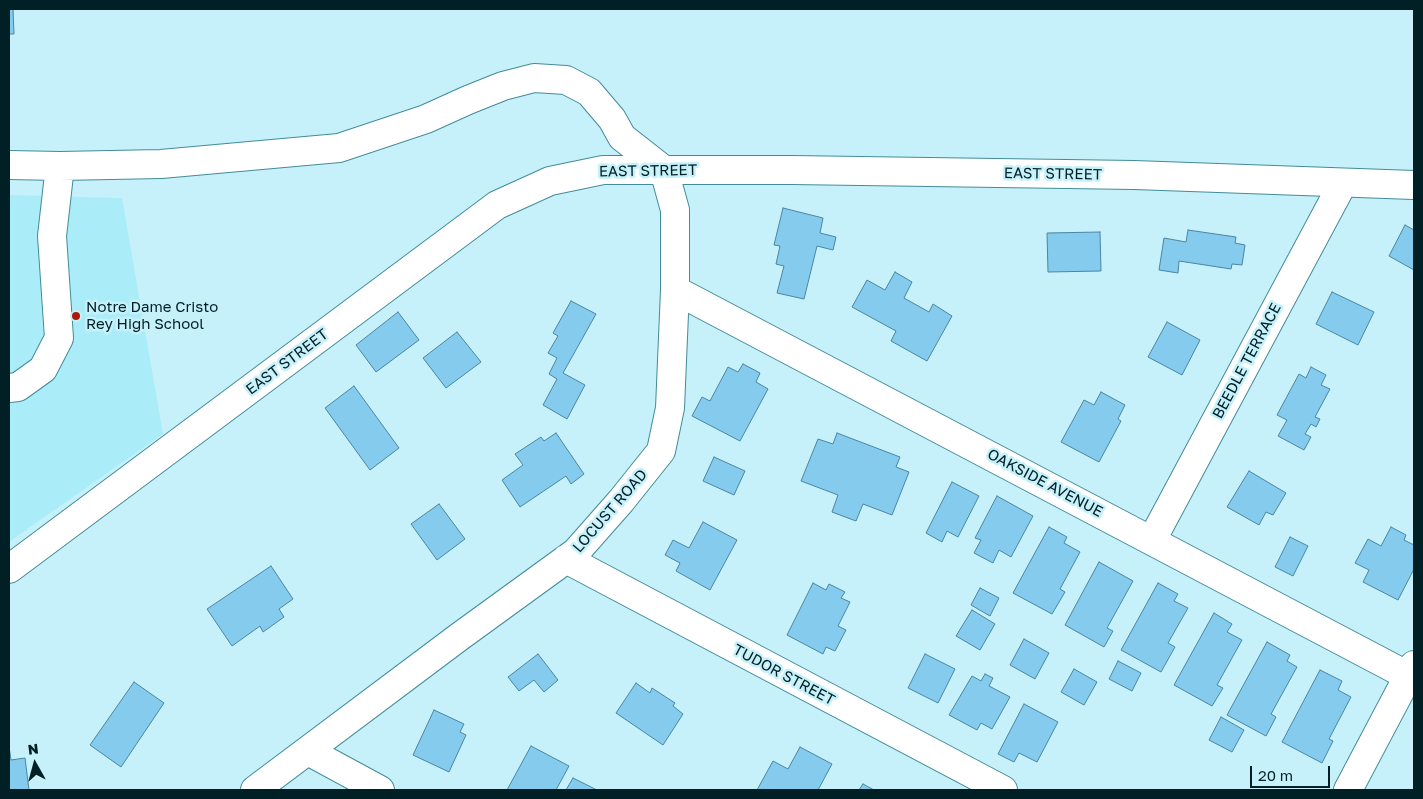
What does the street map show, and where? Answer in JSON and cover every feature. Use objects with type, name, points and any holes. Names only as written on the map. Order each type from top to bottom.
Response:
[{"type":"street","points":[[9,165],[161,164],[339,148],[426,119],[503,86],[534,78],[566,80],[589,92],[612,119],[622,137],[664,170]]},
{"type":"street","points":[[9,388],[18,387],[43,369],[60,338],[52,236],[60,166]]},
{"type":"street","name":"EAST STREET","points":[[9,569],[497,205],[550,182],[603,170],[792,170],[1134,175],[1414,185]]},
{"type":"street","name":"LOCUST ROAD","points":[[255,790],[576,552],[622,501],[661,451],[670,408],[675,290],[675,210],[664,170]]},
{"type":"street","name":"BEEDLE TERRACE","points":[[1152,540],[1343,183]]},
{"type":"street","name":"OAKSIDE AVENUE","points":[[675,290],[1152,540],[1412,673]]},
{"type":"street","name":"TUDOR STREET","points":[[566,559],[1003,790]]},
{"type":"street","points":[[1348,790],[1412,673]]},
{"type":"street","points":[[308,751],[380,790]]},
{"type":"shaded area","name":"Notre Dame Cristo Rey High School","points":[[9,195],[122,198],[163,434],[9,542]]},
{"type":"building","points":[[9,9],[13,9],[14,34],[9,34]]},
{"type":"building","points":[[783,208],[823,218],[820,233],[836,237],[833,250],[817,246],[804,299],[777,293],[784,266],[776,264],[780,246],[774,245]]},
{"type":"building","points":[[1405,225],[1414,230],[1414,270],[1389,256]]},
{"type":"building","points":[[1188,230],[1236,237],[1235,243],[1245,245],[1242,265],[1232,264],[1231,269],[1179,261],[1178,273],[1159,270],[1164,238],[1186,242]]},
{"type":"building","points":[[1100,232],[1101,271],[1048,272],[1047,233]]},
{"type":"building","points":[[895,272],[912,282],[904,298],[929,312],[933,304],[952,316],[927,361],[891,341],[896,331],[852,307],[867,280],[885,290]]},
{"type":"building","points":[[1332,292],[1374,312],[1358,345],[1316,324]]},
{"type":"building","points":[[571,301],[596,314],[563,373],[585,385],[567,419],[543,405],[557,379],[549,374],[557,358],[548,353],[558,336],[553,333]]},
{"type":"building","points":[[398,312],[419,340],[376,372],[356,345]]},
{"type":"building","points":[[1167,322],[1200,340],[1182,375],[1148,357]]},
{"type":"building","points":[[457,332],[481,362],[446,388],[423,358]]},
{"type":"building","points":[[743,364],[760,373],[756,382],[768,389],[740,441],[692,416],[702,397],[710,401],[728,367],[738,372]]},
{"type":"building","points":[[1311,367],[1326,375],[1321,385],[1330,389],[1315,417],[1320,419],[1316,427],[1311,424],[1305,434],[1311,437],[1304,450],[1278,436],[1287,420],[1277,415],[1299,374],[1306,378]]},
{"type":"building","points":[[354,386],[399,448],[370,470],[325,408]]},
{"type":"building","points":[[1101,392],[1125,405],[1118,419],[1121,421],[1099,462],[1061,442],[1084,400],[1094,405]]},
{"type":"building","points":[[556,433],[584,474],[571,484],[566,476],[520,507],[502,480],[523,465],[515,454],[541,437],[544,441]]},
{"type":"building","points":[[837,433],[900,457],[896,467],[909,472],[892,515],[863,504],[856,521],[832,512],[838,495],[801,481],[818,439],[833,444]]},
{"type":"building","points":[[714,457],[745,471],[734,495],[703,481]]},
{"type":"building","points":[[1249,471],[1286,493],[1273,515],[1266,512],[1259,525],[1227,507]]},
{"type":"building","points":[[952,482],[979,496],[958,537],[947,531],[942,542],[926,533]]},
{"type":"building","points":[[997,496],[1033,516],[1011,557],[999,550],[993,563],[974,553],[981,540],[975,538]]},
{"type":"building","points":[[439,504],[465,539],[437,560],[411,524]]},
{"type":"building","points":[[703,522],[737,540],[710,590],[676,571],[680,563],[665,555],[673,540],[689,548]]},
{"type":"building","points":[[1049,527],[1067,537],[1064,543],[1080,552],[1060,589],[1065,592],[1052,614],[1013,593]]},
{"type":"building","points":[[1391,527],[1406,535],[1404,540],[1414,545],[1414,569],[1398,600],[1363,582],[1369,570],[1355,563],[1368,539],[1381,546]]},
{"type":"building","points":[[1290,537],[1308,546],[1293,576],[1275,567]]},
{"type":"building","points":[[1099,562],[1133,581],[1107,628],[1113,631],[1104,647],[1065,625]]},
{"type":"building","points":[[271,566],[293,599],[279,609],[284,617],[263,632],[260,626],[232,646],[207,609]]},
{"type":"building","points":[[813,583],[826,590],[829,584],[845,592],[841,598],[850,602],[838,626],[846,630],[835,651],[826,647],[823,654],[787,635]]},
{"type":"building","points":[[1158,583],[1178,594],[1174,601],[1188,608],[1168,643],[1175,647],[1161,672],[1121,650]]},
{"type":"building","points":[[980,588],[999,598],[990,616],[971,605]]},
{"type":"building","points":[[972,610],[995,624],[980,650],[956,636]]},
{"type":"building","points":[[1214,613],[1232,624],[1227,632],[1242,640],[1217,685],[1223,688],[1212,706],[1174,685]]},
{"type":"building","points":[[1024,639],[1049,653],[1035,679],[1010,665]]},
{"type":"building","points":[[1267,642],[1290,655],[1287,661],[1297,667],[1271,714],[1276,717],[1266,736],[1227,715]]},
{"type":"building","points":[[538,654],[558,680],[544,692],[534,680],[519,691],[508,677]]},
{"type":"building","points":[[925,654],[955,669],[938,703],[908,688]]},
{"type":"building","points":[[1118,661],[1141,673],[1132,691],[1109,679]]},
{"type":"building","points":[[1074,669],[1097,682],[1084,705],[1061,692]]},
{"type":"building","points":[[1320,670],[1342,681],[1338,690],[1351,697],[1329,739],[1333,741],[1322,763],[1282,742]]},
{"type":"building","points":[[985,674],[993,678],[989,686],[1010,697],[992,729],[981,723],[977,730],[949,715],[972,676],[981,681]]},
{"type":"building","points":[[134,682],[164,703],[121,767],[90,745]]},
{"type":"building","points":[[636,683],[650,693],[652,688],[675,703],[673,706],[683,714],[663,745],[616,713]]},
{"type":"building","points":[[1024,704],[1058,722],[1037,762],[1019,753],[1014,762],[998,754]]},
{"type":"building","points":[[434,710],[464,724],[460,732],[466,735],[449,772],[413,755]]},
{"type":"building","points":[[1221,717],[1244,730],[1232,752],[1209,740]]},
{"type":"building","points":[[9,746],[11,760],[25,758],[29,790],[9,790]]},
{"type":"building","points":[[531,746],[569,766],[556,790],[507,790]]},
{"type":"building","points":[[800,747],[832,764],[818,790],[757,790],[773,761],[788,769]]},
{"type":"building","points":[[573,778],[597,790],[566,790]]},
{"type":"building","points":[[863,784],[874,790],[859,790]]},
{"type":"place","name":"Notre Dame Cristo Rey High School","points":[[76,316]]}]
